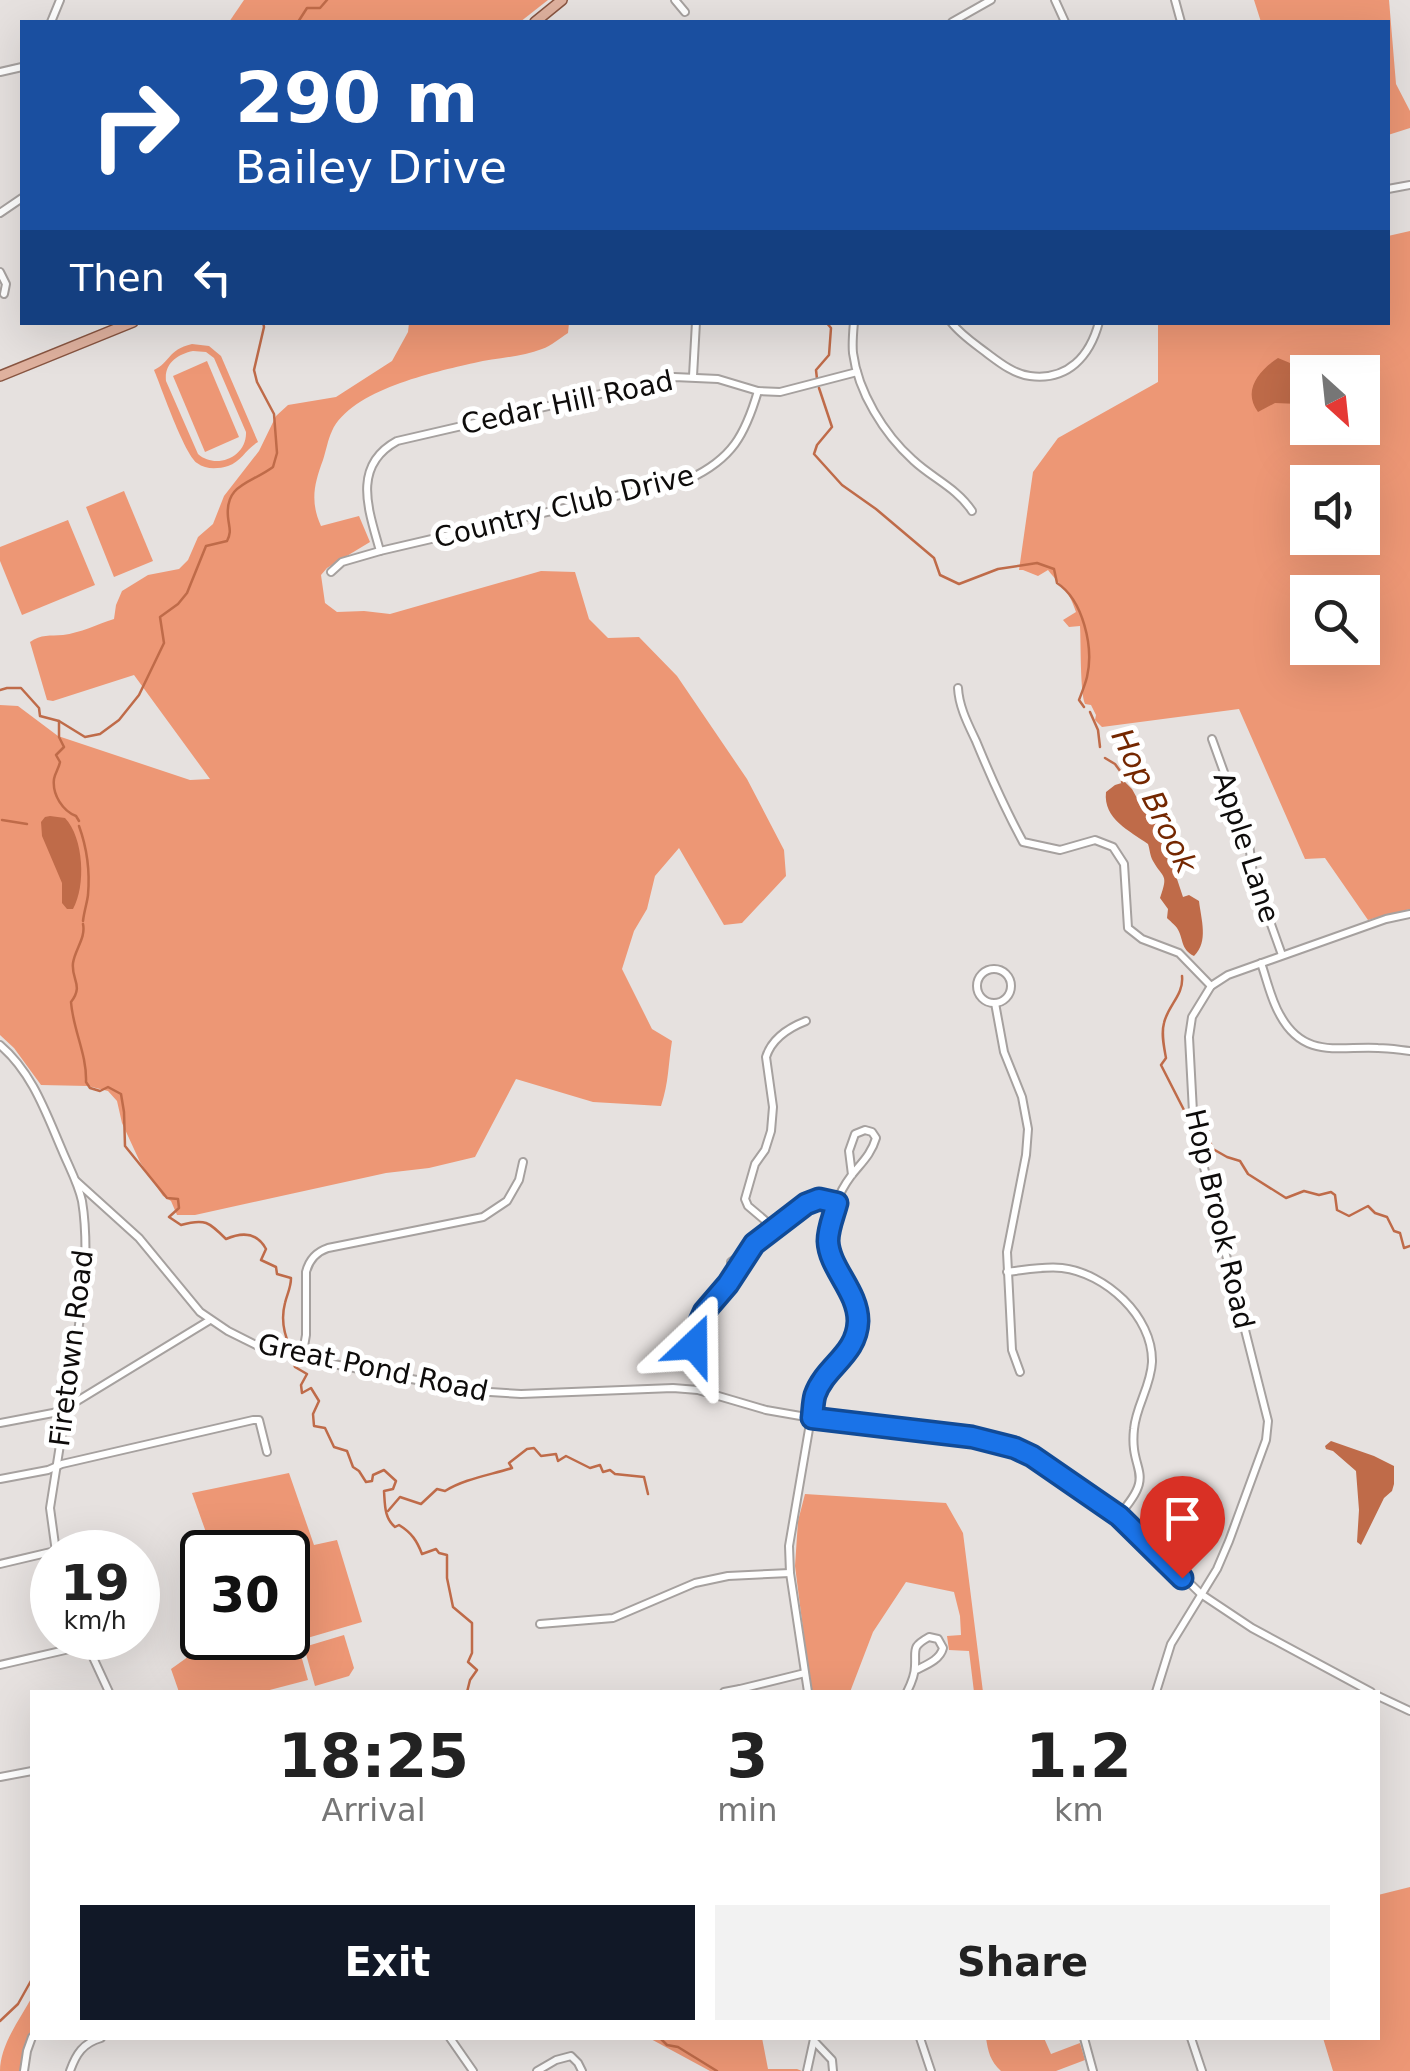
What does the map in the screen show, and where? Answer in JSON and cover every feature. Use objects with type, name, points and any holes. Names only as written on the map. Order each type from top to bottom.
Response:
[{"type":"main road","points":[[537,20],[562,0]]},
{"type":"main road","points":[[0,376],[126,325]]},
{"type":"street","points":[[675,0],[685,12]]},
{"type":"street","points":[[956,20],[991,0]]},
{"type":"street","points":[[0,272],[6,284],[4,294]]},
{"type":"street","points":[[694,376],[696,325]]},
{"type":"street","points":[[854,325],[852,348],[857,372],[893,439],[972,510]]},
{"type":"street","points":[[954,325],[1002,364],[1032,376],[1056,375],[1086,355],[1097,325]]},
{"type":"street","name":"Cedar Hill Road","points":[[380,551],[366,482],[375,460],[398,441],[654,380],[694,376],[731,381],[758,391],[780,392],[857,372]]},
{"type":"street","name":"Country Club Drive","points":[[331,572],[342,562],[380,551],[689,479],[714,465],[740,439],[758,391]]},
{"type":"street","points":[[958,688],[968,722],[1022,842],[1060,850],[1095,840],[1113,847],[1124,864],[1128,928],[1144,941],[1179,953],[1211,986],[1228,975],[1282,954],[1410,914]]},
{"type":"street","name":"Apple Lane","points":[[1212,740],[1282,954]]},
{"type":"street","points":[[1261,963],[1277,1011],[1302,1040],[1330,1049],[1410,1052]]},
{"type":"street","points":[[990,970],[1002,971],[1010,978],[1011,989],[1006,999],[996,1003],[985,1001],[977,988],[982,974],[990,970]]},
{"type":"street","name":"Hop Brook Road","points":[[1157,1690],[1171,1644],[1217,1569],[1229,1541],[1266,1439],[1268,1422],[1193,1114],[1189,1038],[1192,1017],[1211,986]]},
{"type":"street","points":[[996,1003],[1004,1052],[1022,1098],[1028,1129],[1008,1240],[1012,1350],[1020,1372]]},
{"type":"street","points":[[774,1228],[744,1198],[771,1131],[773,1107],[766,1057],[784,1032],[806,1021]]},
{"type":"street","name":"Firetown Road","points":[[0,1044],[31,1081],[76,1181],[84,1216],[85,1272],[50,1512],[53,1530]]},
{"type":"street","points":[[808,1690],[789,1546],[816,1394],[856,1336],[854,1300],[829,1249],[829,1228],[841,1191],[872,1152],[876,1138],[872,1132],[855,1134],[849,1151],[852,1174]]},
{"type":"street","points":[[302,1358],[306,1272],[316,1254],[328,1248],[483,1217],[507,1200],[523,1162]]},
{"type":"street","name":"Great Pond Road","points":[[76,1181],[140,1238],[200,1312],[262,1348],[489,1392],[698,1390],[766,1410],[812,1418],[997,1441],[1032,1456],[1119,1516],[1201,1594],[1252,1628],[1366,1690]]},
{"type":"street","points":[[696,1359],[700,1318],[754,1244],[810,1202],[822,1199],[837,1203]]},
{"type":"street","points":[[1007,1272],[1047,1268],[1078,1272],[1099,1281],[1120,1297],[1143,1325],[1152,1364],[1134,1425],[1141,1480],[1134,1499],[1119,1516]]},
{"type":"street","points":[[0,1423],[52,1414],[210,1320]]},
{"type":"street","points":[[0,1478],[257,1419],[267,1452]]},
{"type":"street","points":[[0,1564],[30,1558]]},
{"type":"street","points":[[540,1624],[613,1618],[683,1588],[728,1576],[790,1573]]},
{"type":"street","points":[[909,1690],[916,1670],[917,1644],[929,1637],[938,1640],[943,1648],[939,1656],[916,1670]]},
{"type":"street","points":[[0,1666],[30,1657]]},
{"type":"street","points":[[95,1660],[108,1690]]},
{"type":"street","points":[[745,1690],[806,1673]]},
{"type":"street","points":[[1380,1697],[1410,1711]]},
{"type":"street","points":[[0,1777],[30,1771]]},
{"type":"street","points":[[24,2071],[31,2040]]},
{"type":"street","points":[[70,2071],[78,2052],[96,2040]]},
{"type":"street","points":[[451,2040],[473,2071]]},
{"type":"street","points":[[807,2071],[814,2040]]},
{"type":"street","points":[[814,2040],[832,2060],[833,2071]]},
{"type":"street","points":[[921,2040],[931,2071]]},
{"type":"street","points":[[1085,2040],[1094,2071]]},
{"type":"street","points":[[1192,2040],[1202,2071]]},
{"type":"street","points":[[536,2071],[571,2056],[582,2071]]},
{"type":"shaded area","points":[[244,0],[548,0],[523,20],[230,20]]},
{"type":"shaded area","points":[[1254,0],[1389,0],[1396,84],[1410,111],[1410,128],[1390,134],[1390,20],[1260,20]]},
{"type":"shaded area","points":[[1410,231],[1410,909],[1368,920],[1325,858],[1305,859],[1239,709],[1102,727],[1095,720],[1091,705],[1085,704],[1083,698],[1080,626],[1069,627],[1063,620],[1076,612],[1070,598],[1048,570],[1038,576],[1019,570],[1033,472],[1058,438],[1158,382],[1158,325],[1390,325],[1390,236]]},
{"type":"shaded area","points":[[409,325],[569,325],[568,333],[545,348],[395,385],[357,404],[342,417],[331,434],[317,477],[315,509],[321,526],[359,516],[370,542],[321,575],[325,603],[337,612],[390,614],[541,571],[575,572],[589,619],[608,638],[639,637],[677,676],[747,779],[784,850],[786,876],[742,923],[724,925],[679,848],[655,876],[647,909],[634,931],[622,969],[652,1029],[672,1041],[661,1106],[593,1102],[516,1079],[475,1157],[195,1215],[177,1215],[171,1201],[163,1196],[140,1162],[122,1123],[117,1101],[108,1091],[88,1086],[41,1085],[0,1035],[0,705],[18,706],[58,736],[190,780],[210,779],[134,675],[47,700],[30,642],[114,619],[122,591],[148,575],[179,569],[188,560],[198,537],[213,524],[224,496],[259,451],[276,416],[288,405],[336,397],[392,361]]},
{"type":"shaded area","points":[[209,346],[221,356],[258,442],[228,466],[204,467],[192,457],[154,370],[184,347]],"holes":[[[193,351],[206,352],[214,358],[246,432],[236,454],[221,461],[198,454],[166,381],[167,369],[177,357]]]},
{"type":"shaded area","points":[[1278,358],[1290,363],[1290,404],[1275,403],[1258,412],[1252,389]]},
{"type":"shaded area","points":[[207,361],[239,437],[205,452],[173,376]]},
{"type":"shaded area","points":[[124,491],[153,561],[114,577],[86,507]]},
{"type":"shaded area","points":[[68,520],[95,585],[22,615],[0,561],[0,547]]},
{"type":"shaded area","points":[[1125,782],[1179,853],[1182,865],[1176,876],[1183,897],[1189,895],[1199,901],[1203,937],[1194,956],[1186,950],[1177,928],[1167,918],[1168,909],[1160,898],[1164,877],[1148,844],[1119,823],[1109,810],[1106,792]]},
{"type":"shaded area","points":[[50,816],[65,818],[76,837],[81,862],[80,888],[73,909],[62,903],[62,883],[42,836],[41,822]]},
{"type":"shaded area","points":[[1331,1441],[1394,1466],[1392,1491],[1384,1498],[1361,1545],[1357,1542],[1356,1471],[1326,1449]]},
{"type":"shaded area","points":[[289,1473],[309,1530],[205,1530],[192,1493]]},
{"type":"shaded area","points":[[805,1494],[946,1503],[963,1533],[983,1690],[974,1690],[969,1651],[949,1650],[947,1636],[961,1635],[954,1592],[906,1582],[873,1632],[851,1690],[811,1690],[795,1566],[798,1521]]},
{"type":"shaded area","points":[[310,1533],[314,1545],[337,1540],[362,1622],[310,1637]]},
{"type":"shaded area","points":[[344,1635],[354,1668],[349,1676],[315,1686],[308,1660],[310,1645]]},
{"type":"shaded area","points":[[184,1660],[302,1660],[308,1680],[270,1690],[178,1690],[171,1669]]},
{"type":"shaded area","points":[[1410,1887],[1410,2071],[1333,2071],[1324,2040],[1380,2040],[1380,1894]]},
{"type":"shaded area","points":[[30,2001],[30,2033],[22,2071],[0,2071],[7,2042]]},
{"type":"shaded area","points":[[653,2040],[762,2040],[768,2069],[802,2071],[710,2071]]},
{"type":"shaded area","points":[[986,2040],[1045,2040],[1051,2054],[1080,2043],[1085,2060],[1056,2071],[1001,2071],[990,2056]]},
{"type":"waterway","points":[[299,20],[307,8],[320,8],[327,0]]},
{"type":"waterway","name":"Hop Brook","points":[[0,690],[21,688],[39,708],[40,716],[59,721],[85,737],[100,734],[119,720],[139,695],[164,643],[160,617],[187,593],[206,546],[227,541],[228,506],[235,491],[273,467],[277,453],[274,414],[254,370],[264,325]]},
{"type":"waterway","name":"Hop Brook","points":[[817,379],[816,370],[829,355],[828,325]]},
{"type":"waterway","name":"Hop Brook","points":[[819,388],[832,427],[814,454],[842,485],[934,558],[940,575],[959,584],[998,569],[1037,563],[1054,569],[1057,583],[1074,601],[1084,625],[1089,652],[1079,700],[1084,707]]},
{"type":"waterway","name":"Hop Brook","points":[[1090,712],[1100,747]]},
{"type":"waterway","points":[[59,721],[59,737],[64,747],[56,755],[60,762],[54,779],[55,791],[63,806],[79,821]]},
{"type":"waterway","name":"Hop Brook","points":[[1105,758],[1123,775],[1122,782]]},
{"type":"waterway","points":[[2,820],[27,824]]},
{"type":"waterway","points":[[79,826],[89,878],[83,921]]},
{"type":"waterway","points":[[83,924],[73,963],[77,987],[71,1002],[86,1082],[90,1088],[100,1091],[108,1087],[121,1094],[125,1146],[167,1198],[178,1199],[179,1208],[169,1217],[181,1225],[206,1223],[226,1239],[238,1235],[254,1237],[266,1249],[261,1260],[276,1267],[277,1274],[291,1278],[283,1314],[290,1347]]},
{"type":"waterway","name":"Hop Brook","points":[[1182,976],[1181,989],[1164,1023],[1166,1058],[1161,1065],[1186,1114],[1198,1114],[1208,1128],[1213,1149],[1240,1161],[1248,1174],[1286,1198],[1304,1191],[1319,1195],[1331,1192],[1337,1210],[1349,1216],[1368,1206],[1387,1217],[1394,1231],[1400,1233],[1404,1248],[1410,1246]]},
{"type":"waterway","points":[[293,1362],[307,1374],[301,1385],[302,1393],[311,1388],[319,1401],[313,1414],[314,1426],[325,1428],[334,1447],[347,1451],[353,1467],[366,1482],[384,1470],[396,1481],[393,1489],[384,1491],[391,1523],[411,1534],[422,1554],[436,1549],[447,1555],[453,1607],[472,1623],[472,1653],[468,1662],[477,1670],[468,1690]]},
{"type":"waterway","points":[[388,1511],[400,1497],[421,1504],[437,1489],[445,1491],[512,1468],[509,1463],[534,1448],[541,1456],[556,1454],[558,1461],[566,1456],[590,1468],[600,1465],[603,1472],[644,1477],[648,1494]]},
{"type":"waterway","points":[[0,2021],[18,2004],[30,1983]]},
{"type":"waterway","points":[[662,2040],[717,2071]]},
{"type":"route","points":[[694,1345],[700,1318],[754,1244],[806,1204],[819,1199],[837,1203],[829,1228],[829,1249],[854,1300],[857,1328],[848,1352],[821,1384],[812,1418],[972,1437],[1015,1448],[1119,1516],[1182,1578]]}]
